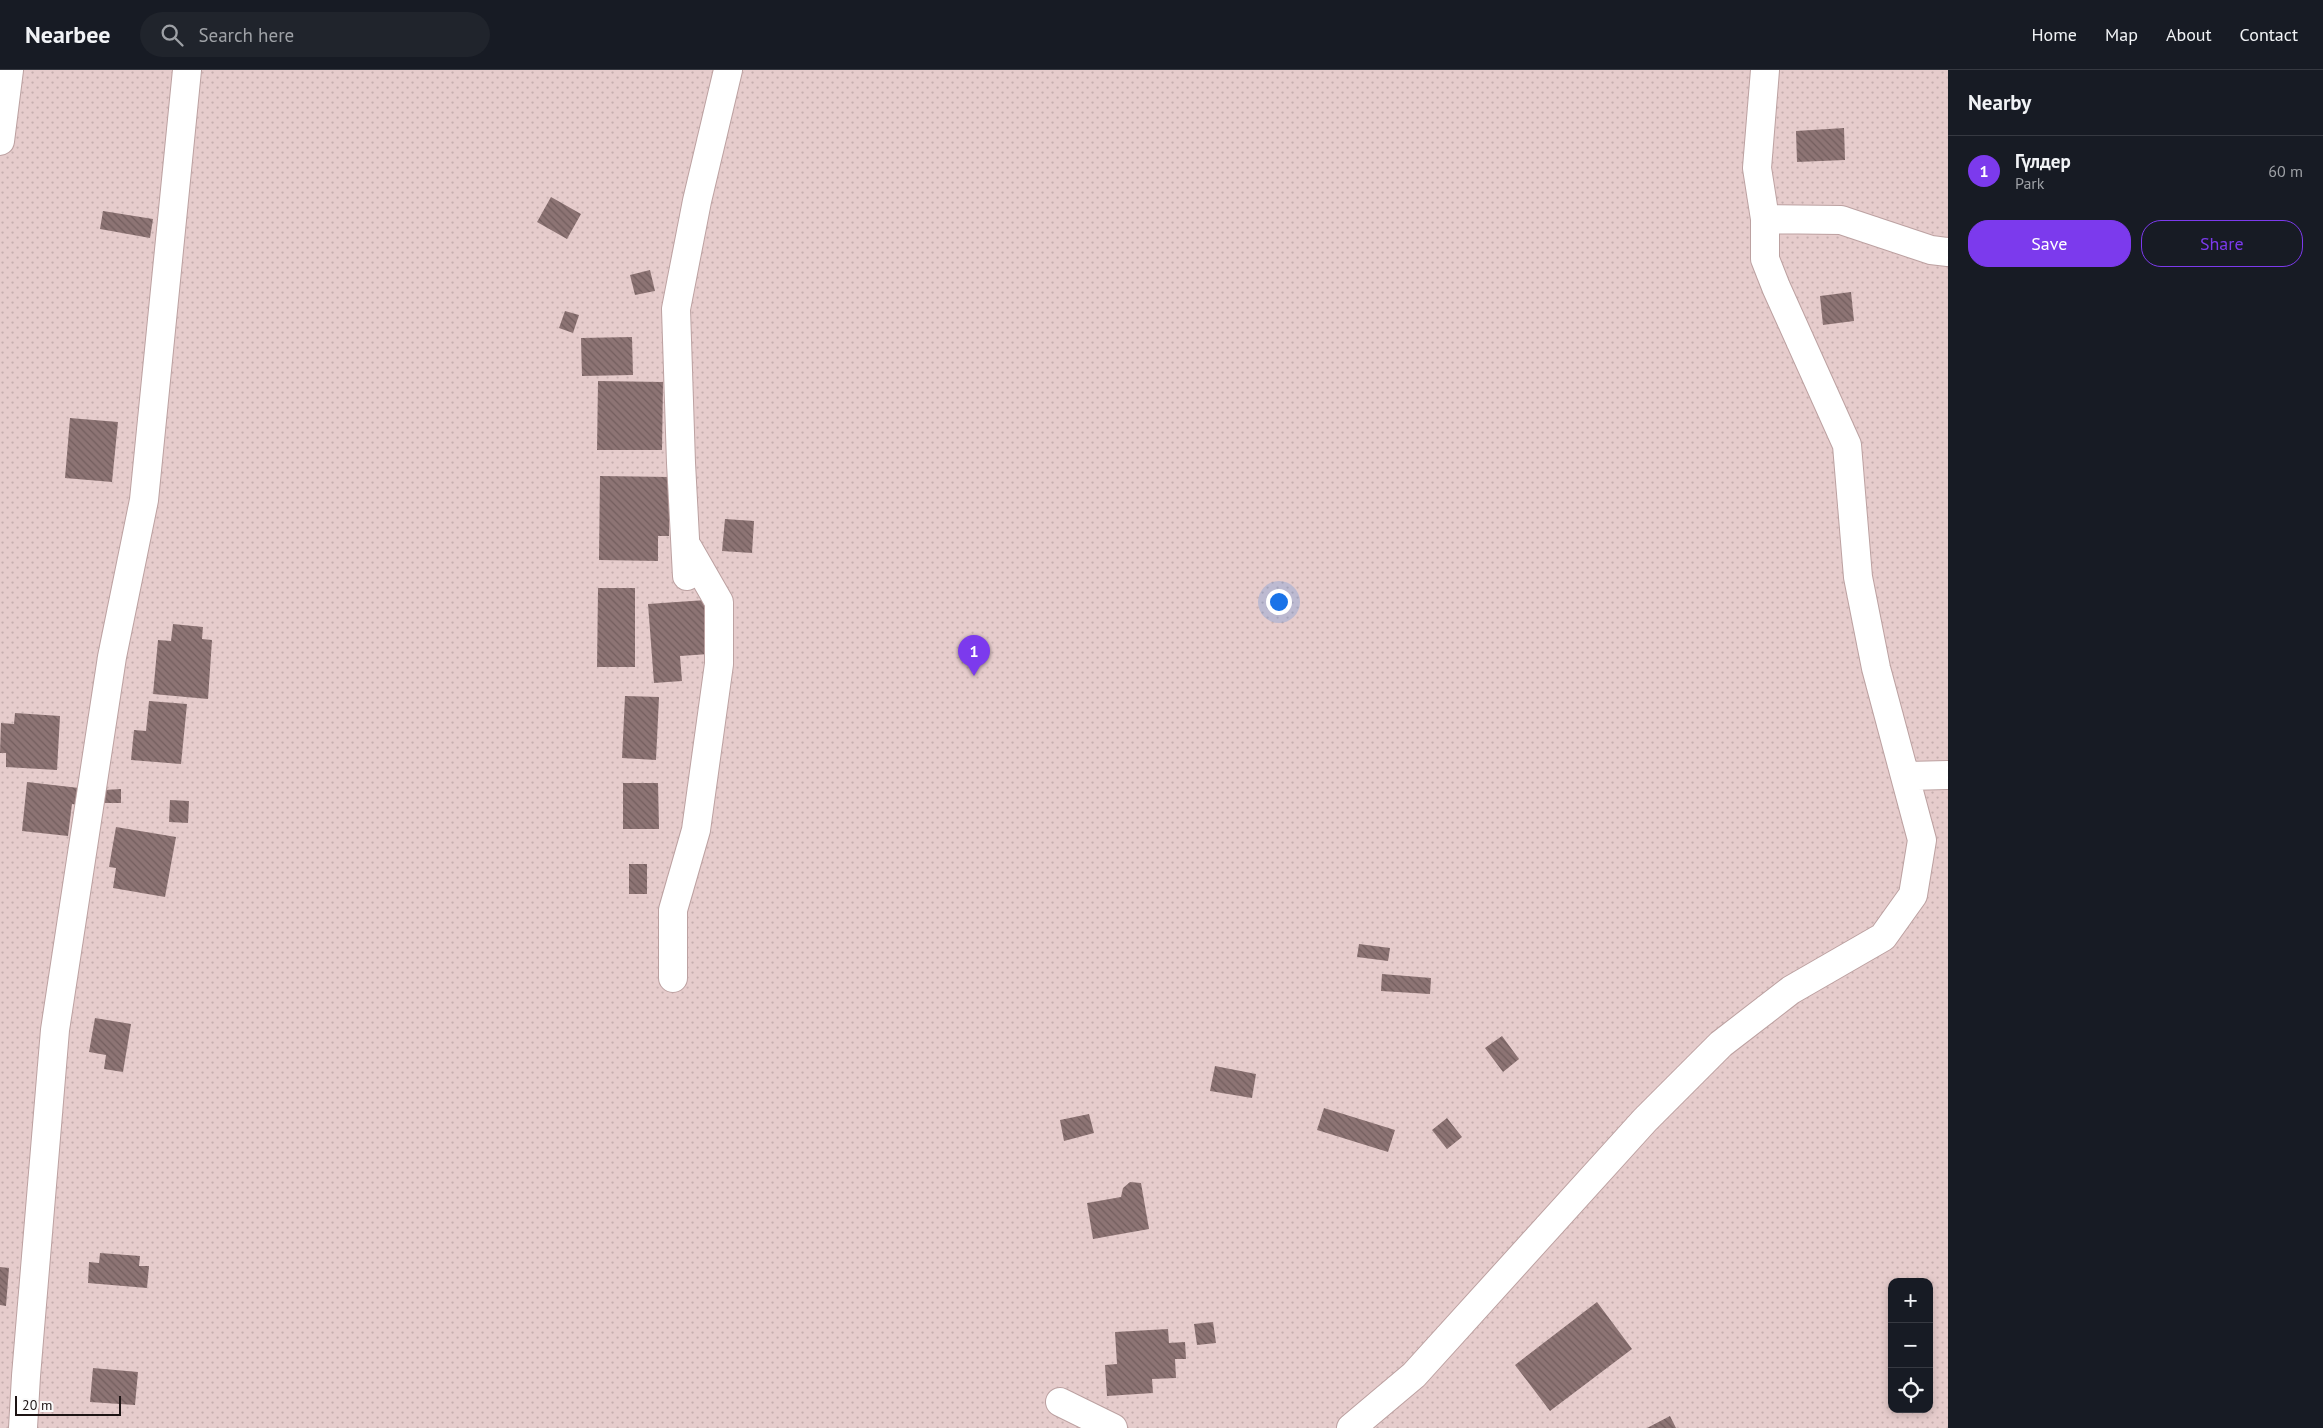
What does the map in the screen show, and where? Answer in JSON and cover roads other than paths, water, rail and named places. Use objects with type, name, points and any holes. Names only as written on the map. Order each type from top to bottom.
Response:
[{"type":"street","points":[[0,141],[9,70]]},
{"type":"street","points":[[24,1428],[26,1366],[55,1030],[112,657],[144,500],[187,70]]},
{"type":"street","points":[[688,576],[681,463],[676,309],[697,201],[728,70]]},
{"type":"street","points":[[1351,1428],[1414,1374],[1645,1120],[1721,1044],[1791,990],[1883,937],[1913,895],[1922,840],[1876,668],[1858,577],[1847,444],[1765,259],[1765,219],[1757,168],[1765,70]]},
{"type":"street","points":[[1765,219],[1841,220],[1931,250],[1948,252]]},
{"type":"street","points":[[673,978],[673,910],[696,830],[719,664],[719,602],[686,545]]},
{"type":"street","points":[[1906,776],[1948,775]]},
{"type":"street","points":[[1060,1402],[1113,1428]]},
{"type":"place","name":"Гүлдер","points":[[974,676]]}]
